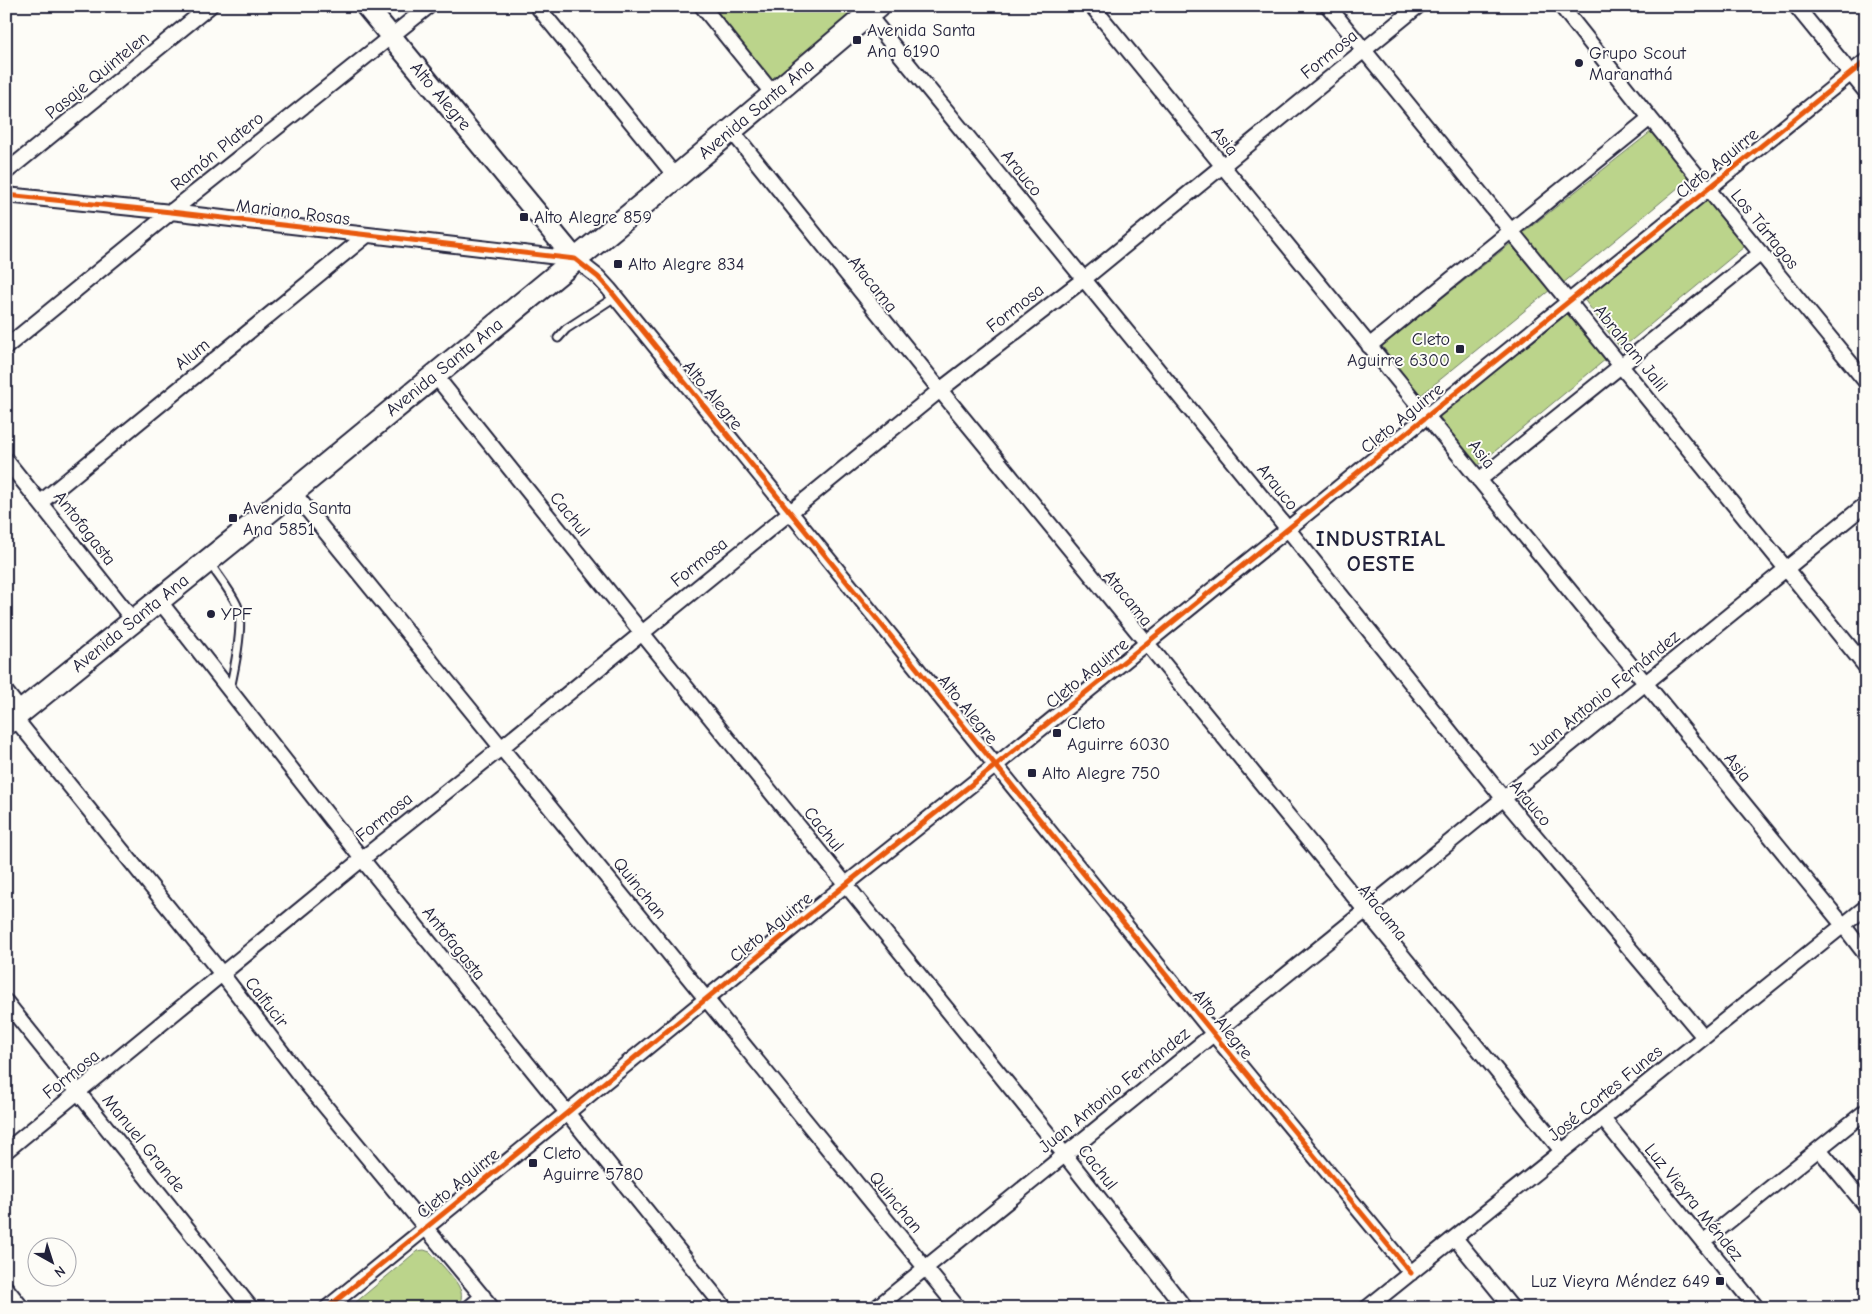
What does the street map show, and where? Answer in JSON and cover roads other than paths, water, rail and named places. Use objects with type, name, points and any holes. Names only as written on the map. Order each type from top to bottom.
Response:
[{"type":"main road","name":"Alto Alegre","points":[[366,6],[576,259]]},
{"type":"main road","name":"Avenida Santa Ana","points":[[14,717],[293,492],[434,374],[676,177],[870,9]]},
{"type":"street","name":"Pasaje Quintelen","points":[[6,172],[210,6]]},
{"type":"street","name":"Ramón Platero","points":[[6,347],[171,212],[429,6]]},
{"type":"street","points":[[537,6],[676,177]]},
{"type":"street","points":[[702,6],[773,94]]},
{"type":"street","name":"Asia","points":[[1092,6],[1866,955]]},
{"type":"street","name":"Abraham Jalil","points":[[1328,6],[1866,668]]},
{"type":"street","name":"Formosa","points":[[6,1151],[362,859],[940,390],[1084,279],[1418,6]]},
{"type":"street","name":"Los Tártagos","points":[[1562,6],[1650,118],[1866,382]]},
{"type":"street","points":[[1796,6],[1866,92]]},
{"type":"street","name":"Arauco","points":[[870,9],[1084,279],[1504,799],[1704,1037]]},
{"type":"street","name":"Cleto Aguirre","points":[[327,1308],[705,998],[1866,61]]},
{"type":"street","points":[[1369,346],[1650,118]]},
{"type":"street","name":"Atacama","points":[[731,130],[940,390],[1562,1151]]},
{"type":"street","name":"Mariano Rosas","points":[[6,195],[368,234],[576,259]]},
{"type":"street","name":"Alum","points":[[41,502],[368,234]]},
{"type":"street","points":[[1479,480],[1760,253]]},
{"type":"street","name":"Alto Alegre","points":[[576,259],[598,277],[615,297],[1213,1033],[1411,1273]]},
{"type":"street","name":"Cachul","points":[[434,374],[1065,1155],[1185,1308]]},
{"type":"street","name":"Antofagasta","points":[[6,460],[133,620]]},
{"type":"street","name":"Quinchan","points":[[293,492],[958,1308]]},
{"type":"street","name":"Juan Antonio Fernández","points":[[876,1308],[1866,504]]},
{"type":"street","name":"Antofagasta","points":[[158,600],[362,859],[725,1308]]},
{"type":"street","name":"Calfucir","points":[[6,692],[14,717],[222,974],[301,1077],[492,1308]]},
{"type":"street","name":"José Cortes Funes","points":[[1368,1308],[1866,907]]},
{"type":"street","name":"Manuel Grande","points":[[6,1002],[251,1308]]},
{"type":"street","points":[[1704,1242],[1866,1111]]},
{"type":"street","name":"Luz Vieyra Méndez","points":[[1603,1119],[1757,1308]]},
{"type":"street","points":[[1819,1149],[1866,1206]]},
{"type":"street","points":[[1455,1238],[1512,1308]]},
{"type":"street","points":[[6,1288],[22,1308]]},
{"type":"street","points":[[469,1308],[483,1296]]},
{"type":"lane","points":[[558,338],[566,329],[615,297]]},
{"type":"lane","points":[[208,560],[238,606],[237,658],[229,690]]},
{"type":"place","name":"Avenida Santa Ana 6190","points":[[857,40]]},
{"type":"place","name":"Grupo Scout Maranathá","points":[[1579,63]]},
{"type":"place","name":"Alto Alegre 859","points":[[524,217]]},
{"type":"place","name":"Alto Alegre 834","points":[[618,264]]},
{"type":"place","name":"Cleto Aguirre 6300","points":[[1460,349]]},
{"type":"place","name":"Avenida Santa Ana 5851","points":[[233,518]]},
{"type":"place","name":"YPF","points":[[211,614]]},
{"type":"place","name":"Cleto Aguirre 6030","points":[[1057,733]]},
{"type":"place","name":"Alto Alegre 750","points":[[1032,773]]},
{"type":"place","name":"Cleto Aguirre 5780","points":[[533,1163]]},
{"type":"place","name":"Luz Vieyra Méndez 649","points":[[1720,1281]]},
{"type":"district","name":"INDUSTRIAL OESTE","points":[[1381,550]]}]
